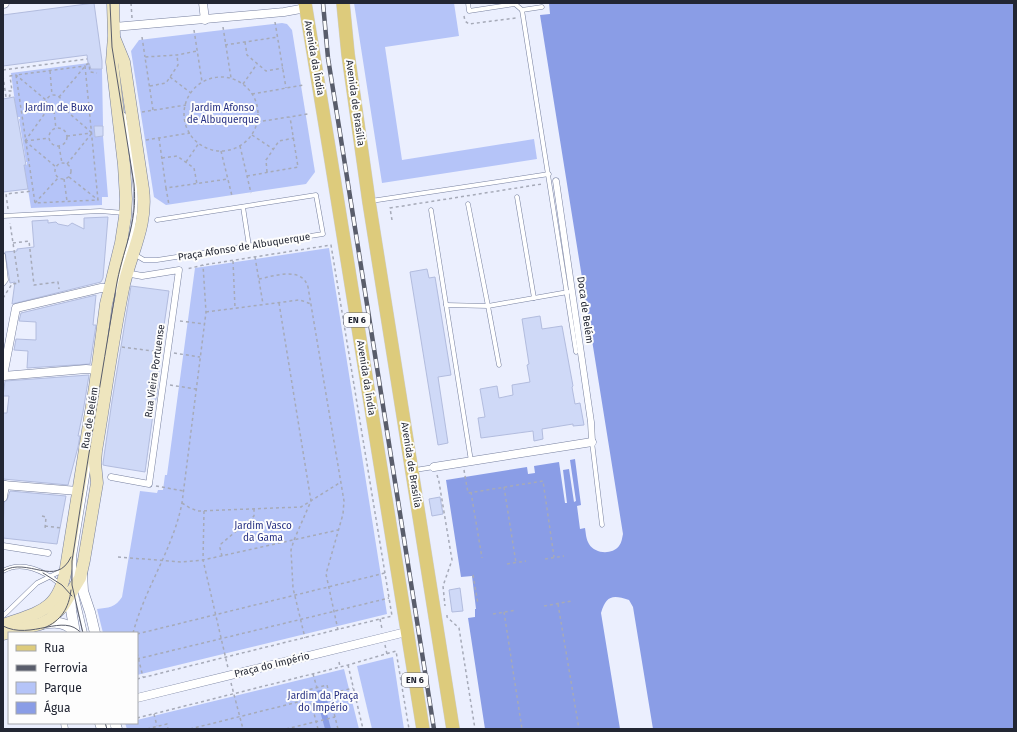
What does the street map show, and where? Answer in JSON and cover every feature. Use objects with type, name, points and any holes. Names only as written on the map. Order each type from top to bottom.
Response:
[{"type":"main road","points":[[113,3],[114,32],[112,62],[124,165],[126,199],[124,271]]},
{"type":"main road","name":"Avenida de Brasília","points":[[343,3],[348,54],[369,202],[453,729]]},
{"type":"main road","name":"Avenida da Índia","points":[[305,6],[335,182],[406,632],[423,729]]},
{"type":"main road","points":[[114,32],[124,62],[127,113],[136,142],[145,206],[142,223],[124,271]]},
{"type":"main road","name":"Rua de Belém","points":[[71,591],[66,568],[98,370],[106,304],[124,271]]},
{"type":"main road","name":"Rua de Belém","points":[[71,591],[81,574],[98,480],[93,453],[123,289],[124,271]]},
{"type":"main road","points":[[3,625],[34,615],[71,591]]},
{"type":"main road","points":[[10,632],[40,624],[56,614],[71,591]]},
{"type":"street","points":[[203,3],[205,20]]},
{"type":"street","points":[[114,32],[205,20],[284,12],[305,6]]},
{"type":"street","name":"Doca de Belém","points":[[553,182],[591,422],[592,442]]},
{"type":"street","points":[[124,271],[142,276],[179,270]]},
{"type":"street","name":"Rua Vieira Portuense","points":[[149,484],[179,270]]},
{"type":"street","points":[[98,370],[86,369],[3,376],[16,308],[101,288],[113,291]]},
{"type":"street","points":[[434,467],[592,442]]},
{"type":"street","points":[[111,477],[149,484]]},
{"type":"street","points":[[3,497],[4,485],[78,491]]},
{"type":"street","points":[[3,546],[48,553]]},
{"type":"street","points":[[84,560],[82,588],[95,632]]},
{"type":"street","points":[[71,591],[82,598],[87,604]]},
{"type":"street","points":[[71,591],[74,630]]},
{"type":"street","points":[[40,624],[61,623],[74,630]]},
{"type":"street","name":"Praça do Império","points":[[138,698],[406,632]]},
{"type":"lane","points":[[468,3],[469,10],[515,3],[522,10],[542,6]]},
{"type":"lane","points":[[483,3],[484,8]]},
{"type":"lane","name":"Doca de Belém","points":[[522,10],[549,174],[553,182],[576,352]]},
{"type":"lane","points":[[113,52],[122,105]]},
{"type":"lane","points":[[127,113],[136,198],[131,251]]},
{"type":"lane","points":[[369,202],[549,174]]},
{"type":"lane","name":"Praça Afonso de Albuquerque","points":[[131,251],[144,260],[157,260],[322,234],[316,195],[156,220]]},
{"type":"lane","points":[[518,197],[534,298]]},
{"type":"lane","points":[[468,204],[499,365]]},
{"type":"lane","points":[[244,207],[250,246]]},
{"type":"lane","points":[[431,210],[446,305],[467,462]]},
{"type":"lane","points":[[3,216],[100,211],[125,215],[125,238],[131,251]]},
{"type":"lane","points":[[3,255],[6,280],[3,284]]},
{"type":"lane","points":[[446,305],[488,306],[568,292]]},
{"type":"lane","name":"Rua de Belém","points":[[101,387],[113,312]]},
{"type":"lane","name":"Doca de Belém","points":[[592,442],[602,525]]},
{"type":"lane","name":"Rua de Belém","points":[[87,476],[93,453]]},
{"type":"lane","name":"Rua de Belém","points":[[71,591],[76,544],[87,476],[93,453]]},
{"type":"lane","points":[[412,471],[434,467]]},
{"type":"lane","points":[[3,616],[37,583],[66,568],[72,561],[76,544]]},
{"type":"lane","points":[[3,571],[11,567],[24,566],[49,576],[71,591],[81,615],[85,632]]},
{"type":"lane","points":[[3,625],[16,630]]},
{"type":"lane","points":[[74,630],[80,626],[84,632]]},
{"type":"path","points":[[131,3],[132,20]]},
{"type":"path","points":[[464,15],[465,21],[469,24],[523,17]]},
{"type":"path","points":[[275,22],[286,88]]},
{"type":"path","points":[[223,27],[231,78]]},
{"type":"path","points":[[194,30],[202,82]]},
{"type":"path","points":[[142,37],[153,110]]},
{"type":"path","points":[[225,45],[278,37]]},
{"type":"path","points":[[245,42],[247,55],[266,71],[283,68]]},
{"type":"path","points":[[145,57],[177,55],[197,51]]},
{"type":"path","points":[[149,86],[166,83],[178,65],[177,55]]},
{"type":"path","points":[[3,70],[87,59]]},
{"type":"path","points":[[3,76],[6,97],[10,96],[9,91],[12,91],[10,76],[85,66],[89,64],[90,72],[97,72]]},
{"type":"path","points":[[243,84],[257,64]]},
{"type":"path","points":[[59,96],[85,66]]},
{"type":"path","points":[[85,66],[98,200]]},
{"type":"path","points":[[50,71],[52,95]]},
{"type":"path","points":[[16,75],[46,100],[48,109]]},
{"type":"path","points":[[16,75],[35,203]]},
{"type":"path","points":[[170,77],[191,93]]},
{"type":"path","points":[[216,77],[231,78],[243,84],[252,94],[257,108],[257,122],[252,135],[240,146],[231,150],[221,151],[210,149],[199,143],[190,133],[186,124],[186,105],[191,93],[202,82],[216,77]]},
{"type":"path","points":[[252,94],[304,85]]},
{"type":"path","points":[[46,100],[52,95],[59,96]]},
{"type":"path","points":[[59,96],[62,107],[92,133]]},
{"type":"path","points":[[127,113],[186,105]]},
{"type":"path","points":[[48,109],[54,111],[62,107]]},
{"type":"path","points":[[25,141],[48,109]]},
{"type":"path","points":[[54,111],[56,128]]},
{"type":"path","points":[[257,122],[308,114]]},
{"type":"path","points":[[247,176],[298,167],[290,117]]},
{"type":"path","points":[[56,128],[63,130],[67,136],[65,143],[59,146],[53,144],[50,138],[51,133],[56,128]]},
{"type":"path","points":[[67,136],[92,133]]},
{"type":"path","points":[[67,164],[92,133]]},
{"type":"path","points":[[136,142],[190,133]]},
{"type":"path","points":[[252,135],[273,149]]},
{"type":"path","points":[[25,141],[50,138]]},
{"type":"path","points":[[159,138],[170,205]]},
{"type":"path","points":[[268,172],[266,160],[279,141],[294,138]]},
{"type":"path","points":[[25,141],[56,167]]},
{"type":"path","points":[[186,162],[199,143]]},
{"type":"path","points":[[59,146],[62,163]]},
{"type":"path","points":[[240,146],[251,193]]},
{"type":"path","points":[[221,151],[232,196]]},
{"type":"path","points":[[162,158],[177,156],[186,162],[194,168],[197,184]]},
{"type":"path","points":[[62,163],[67,164],[71,170],[69,177],[64,180],[58,178],[55,174],[56,167],[62,163]]},
{"type":"path","points":[[69,177],[98,200]]},
{"type":"path","points":[[35,203],[58,178]]},
{"type":"path","points":[[166,188],[228,179]]},
{"type":"path","points":[[64,180],[67,201]]},
{"type":"path","points":[[392,220],[390,208],[553,182]]},
{"type":"path","points":[[3,298],[12,284],[19,283],[6,194],[33,191]]},
{"type":"path","points":[[35,203],[98,200]]},
{"type":"path","points":[[13,243],[29,241],[34,285],[58,282],[59,293]]},
{"type":"path","points":[[138,679],[392,616],[331,245],[179,270]]},
{"type":"path","points":[[255,257],[263,304]]},
{"type":"path","points":[[233,261],[235,308]]},
{"type":"path","points":[[133,632],[143,604],[163,561],[175,530],[182,503],[206,312],[203,265]]},
{"type":"path","points":[[259,279],[286,274],[300,276],[307,282],[312,304],[344,501],[344,508],[326,574],[338,630]]},
{"type":"path","points":[[206,312],[299,300],[312,304]]},
{"type":"path","points":[[279,303],[311,501],[291,550],[293,588],[305,638]]},
{"type":"path","points":[[172,320],[204,324]]},
{"type":"path","points":[[163,385],[196,389]]},
{"type":"path","points":[[467,462],[468,493],[543,481],[554,557]]},
{"type":"path","points":[[434,467],[440,482],[452,560],[442,586],[447,617],[459,628],[475,729]]},
{"type":"path","points":[[182,503],[194,510],[301,506],[341,482]]},
{"type":"path","points":[[149,484],[184,491]]},
{"type":"path","points":[[504,487],[516,563]]},
{"type":"path","points":[[471,492],[482,558]]},
{"type":"path","points":[[222,556],[220,548],[221,544],[254,516],[254,508]]},
{"type":"path","points":[[204,510],[203,560],[225,657]]},
{"type":"path","points":[[42,516],[46,517],[45,529]]},
{"type":"path","points":[[45,526],[55,527]]},
{"type":"path","points":[[118,557],[182,562],[203,560],[338,530]]},
{"type":"path","points":[[545,559],[564,556]]},
{"type":"path","points":[[507,564],[526,561]]},
{"type":"path","points":[[138,634],[385,573]]},
{"type":"path","points":[[473,575],[478,604]]},
{"type":"path","points":[[143,678],[138,659],[389,598]]},
{"type":"path","points":[[544,606],[572,601]]},
{"type":"path","points":[[558,604],[579,729]]},
{"type":"path","points":[[493,614],[516,610]]},
{"type":"path","points":[[504,612],[522,729]]},
{"type":"path","points":[[332,631],[333,636]]},
{"type":"path","points":[[138,718],[348,666],[396,652],[409,729]]},
{"type":"path","points":[[339,662],[340,667]]},
{"type":"path","points":[[348,666],[363,729]]},
{"type":"path","points":[[313,674],[316,688]]},
{"type":"path","points":[[318,729],[308,690],[327,685],[338,729]]},
{"type":"path","points":[[329,694],[353,688]]},
{"type":"path","points":[[235,696],[243,729]]},
{"type":"path","points":[[190,729],[310,699]]},
{"type":"path","points":[[154,714],[157,726]]},
{"type":"path","points":[[286,729],[335,717]]},
{"type":"path","points":[[147,729],[167,724],[168,729]]},
{"type":"green space","points":[[354,3],[454,3],[459,36],[385,47],[402,160],[534,139],[537,159],[382,183]]},
{"type":"green space","name":"Jardim Afonso de Albuquerque","points":[[282,23],[287,24],[292,30],[315,172],[306,184],[166,205],[154,197],[131,51],[139,40]]},
{"type":"green space","name":"Jardim de Buxo","points":[[89,63],[91,69],[102,69],[103,126],[94,126],[95,137],[103,136],[108,197],[102,197],[102,205],[31,208],[24,165],[27,165],[27,162],[19,119],[20,117],[17,117],[11,73]]},
{"type":"green space","name":"Jardim Vasco da Gama","points":[[329,248],[387,614],[138,675],[138,632],[103,632],[97,609],[111,606],[117,603],[122,597],[140,491],[157,493],[158,490],[163,490],[165,475],[167,475],[195,268]]},
{"type":"green space","points":[[393,657],[404,729],[372,729],[357,666]]},
{"type":"green space","name":"Jardim da Praça do Império","points":[[344,669],[359,729],[127,729],[125,724],[138,724],[138,720]]},
{"type":"water","points":[[549,3],[1014,3],[1014,729],[653,729],[633,607],[629,600],[614,597],[610,598],[605,603],[601,613],[620,729],[485,729],[468,618],[475,617],[476,609],[472,576],[461,577],[446,480],[527,467],[528,474],[535,473],[534,466],[559,462],[565,503],[567,503],[563,470],[569,469],[574,502],[576,501],[570,460],[575,459],[581,505],[577,506],[580,529],[585,528],[589,544],[595,550],[604,552],[612,551],[620,544],[623,534],[540,15],[550,14]]},
{"type":"water","points":[[325,689],[329,709],[326,710],[331,729],[325,729],[320,711],[317,712],[312,692]]},
{"type":"building","points":[[94,3],[102,69],[91,69],[88,63],[87,55],[3,66],[3,15]]},
{"type":"building","points":[[14,97],[26,165],[24,165],[28,189],[3,192],[3,99]]},
{"type":"building","points":[[94,126],[103,126],[103,136],[95,137]]},
{"type":"building","points":[[108,217],[103,278],[101,282],[12,304],[15,282],[10,283],[5,252],[34,247],[32,221],[48,220],[48,223],[56,222],[58,224],[68,226],[72,223],[84,229],[84,218]]},
{"type":"building","points":[[427,269],[429,278],[435,277],[451,375],[438,377],[448,443],[438,445],[410,272]]},
{"type":"building","points":[[131,286],[169,291],[161,346],[157,395],[145,472],[103,465]]},
{"type":"building","points":[[96,295],[93,325],[96,325],[90,364],[27,368],[28,351],[14,350],[16,339],[36,340],[36,322],[19,321],[21,313]]},
{"type":"building","points":[[540,316],[542,329],[562,326],[575,404],[580,403],[584,425],[573,426],[573,424],[542,429],[543,439],[534,441],[533,431],[481,438],[478,418],[485,417],[480,389],[497,386],[499,398],[513,395],[512,385],[530,382],[527,365],[529,364],[522,319]]},
{"type":"building","points":[[89,375],[78,436],[80,436],[78,447],[68,485],[3,479],[3,413],[7,413],[9,396],[3,396],[5,381]]},
{"type":"building","points":[[10,491],[66,496],[57,544],[3,538],[4,502],[7,500]]},
{"type":"building","points":[[440,497],[443,514],[432,516],[429,499]]},
{"type":"building","points":[[460,588],[463,611],[452,612],[449,590]]},
{"type":"tram line","points":[[83,632],[72,585],[72,561],[116,288],[132,225],[135,199],[134,184],[112,47],[110,3]]},
{"type":"tram line","points":[[3,571],[12,567],[22,567],[49,572],[58,571],[65,566],[71,557]]},
{"type":"tram line","points":[[43,573],[62,585],[72,596]]},
{"type":"tram line","points":[[44,628],[55,622],[63,613],[68,603],[71,590]]},
{"type":"tram line","points":[[3,626],[14,630],[25,630],[66,625],[74,627],[80,632]]},
{"type":"tram line","points":[[105,724],[107,729]]},
{"type":"railway","points":[[323,3],[328,58],[434,729]]}]
